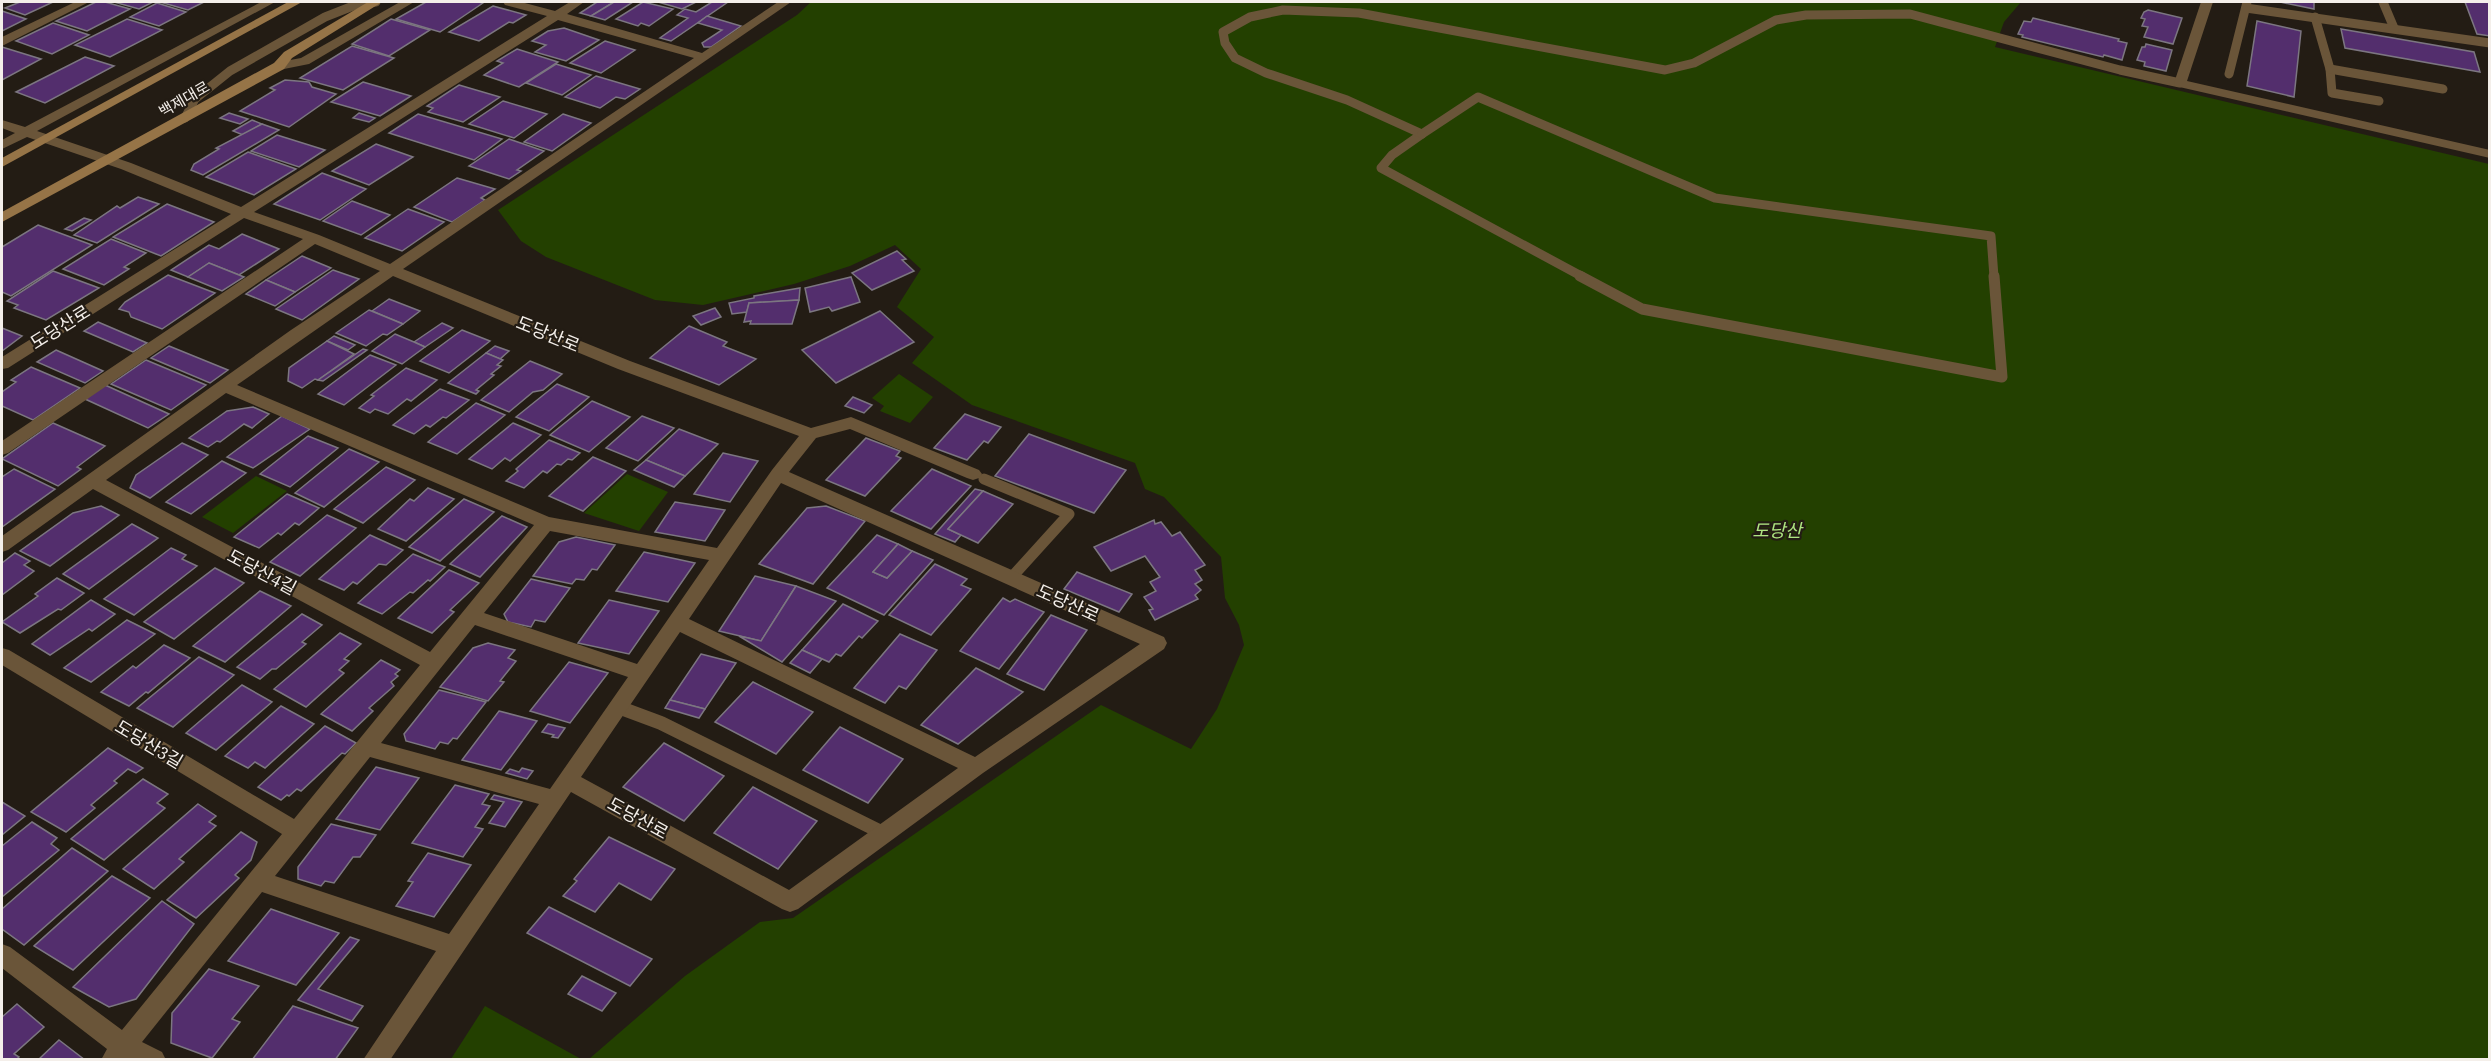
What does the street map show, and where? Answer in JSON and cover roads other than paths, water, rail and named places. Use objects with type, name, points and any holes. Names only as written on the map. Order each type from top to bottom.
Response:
[{"type":"street","points":[[2,42],[83,2]]},
{"type":"street","points":[[2,145],[269,2]]},
{"type":"street","name":"백제대로","points":[[2,163],[296,2]]},
{"type":"street","name":"백제대로","points":[[2,218],[279,66],[288,56],[376,2]]},
{"type":"street","points":[[279,66],[305,61],[408,2]]},
{"type":"street","points":[[509,2],[703,57]]},
{"type":"street","points":[[240,212],[578,2]]},
{"type":"street","points":[[759,2],[781,4]]},
{"type":"street","points":[[2207,2],[2180,83],[2490,154]]},
{"type":"street","points":[[2,545],[297,334],[781,4]]},
{"type":"street","name":"도당산로","points":[[2,124],[108,160],[240,212],[314,238],[624,365],[810,434]]},
{"type":"street","name":"도당산로","points":[[2,364],[240,212]]},
{"type":"street","points":[[2,449],[314,238]]},
{"type":"street","points":[[225,386],[546,523],[722,556]]},
{"type":"street","points":[[375,1059],[778,474],[810,434],[851,423],[978,476]]},
{"type":"street","name":"도당산로","points":[[568,780],[790,902],[976,767],[1157,643],[778,474]]},
{"type":"street","name":"도당산4길","points":[[92,480],[433,663]]},
{"type":"street","points":[[118,1053],[546,523]]},
{"type":"street","points":[[471,616],[641,673]]},
{"type":"street","points":[[676,622],[976,767]]},
{"type":"street","name":"도당산3길","points":[[2,656],[297,832]]},
{"type":"street","points":[[365,747],[554,799]]},
{"type":"street","points":[[257,880],[453,946]]},
{"type":"street","points":[[2,955],[118,1053],[154,1059]]},
{"type":"lane","points":[[185,118],[195,99],[230,71],[325,17],[358,4],[376,2]]},
{"type":"lane","points":[[2383,2],[2394,28]]},
{"type":"lane","points":[[2229,74],[2247,5],[2490,44]]},
{"type":"lane","points":[[1422,134],[1347,100],[1266,73],[1235,58],[1225,43],[1223,32],[1250,16],[1283,10],[1359,13],[1665,70],[1694,63],[1776,20],[1806,15],[1910,14],[2120,70],[2180,83]]},
{"type":"lane","points":[[2315,17],[2331,69],[2332,93],[2379,101]]},
{"type":"lane","points":[[2331,69],[2443,89]]},
{"type":"lane","points":[[1478,97],[1715,198],[1991,236],[2002,377],[1642,309],[1381,168],[1392,155],[1422,134],[1478,97]]},
{"type":"lane","points":[[978,476],[1069,514],[1011,578]]},
{"type":"lane","points":[[618,707],[661,723],[885,834]]},
{"type":"park label","name":"도당산","points":[[1777,530]]}]
